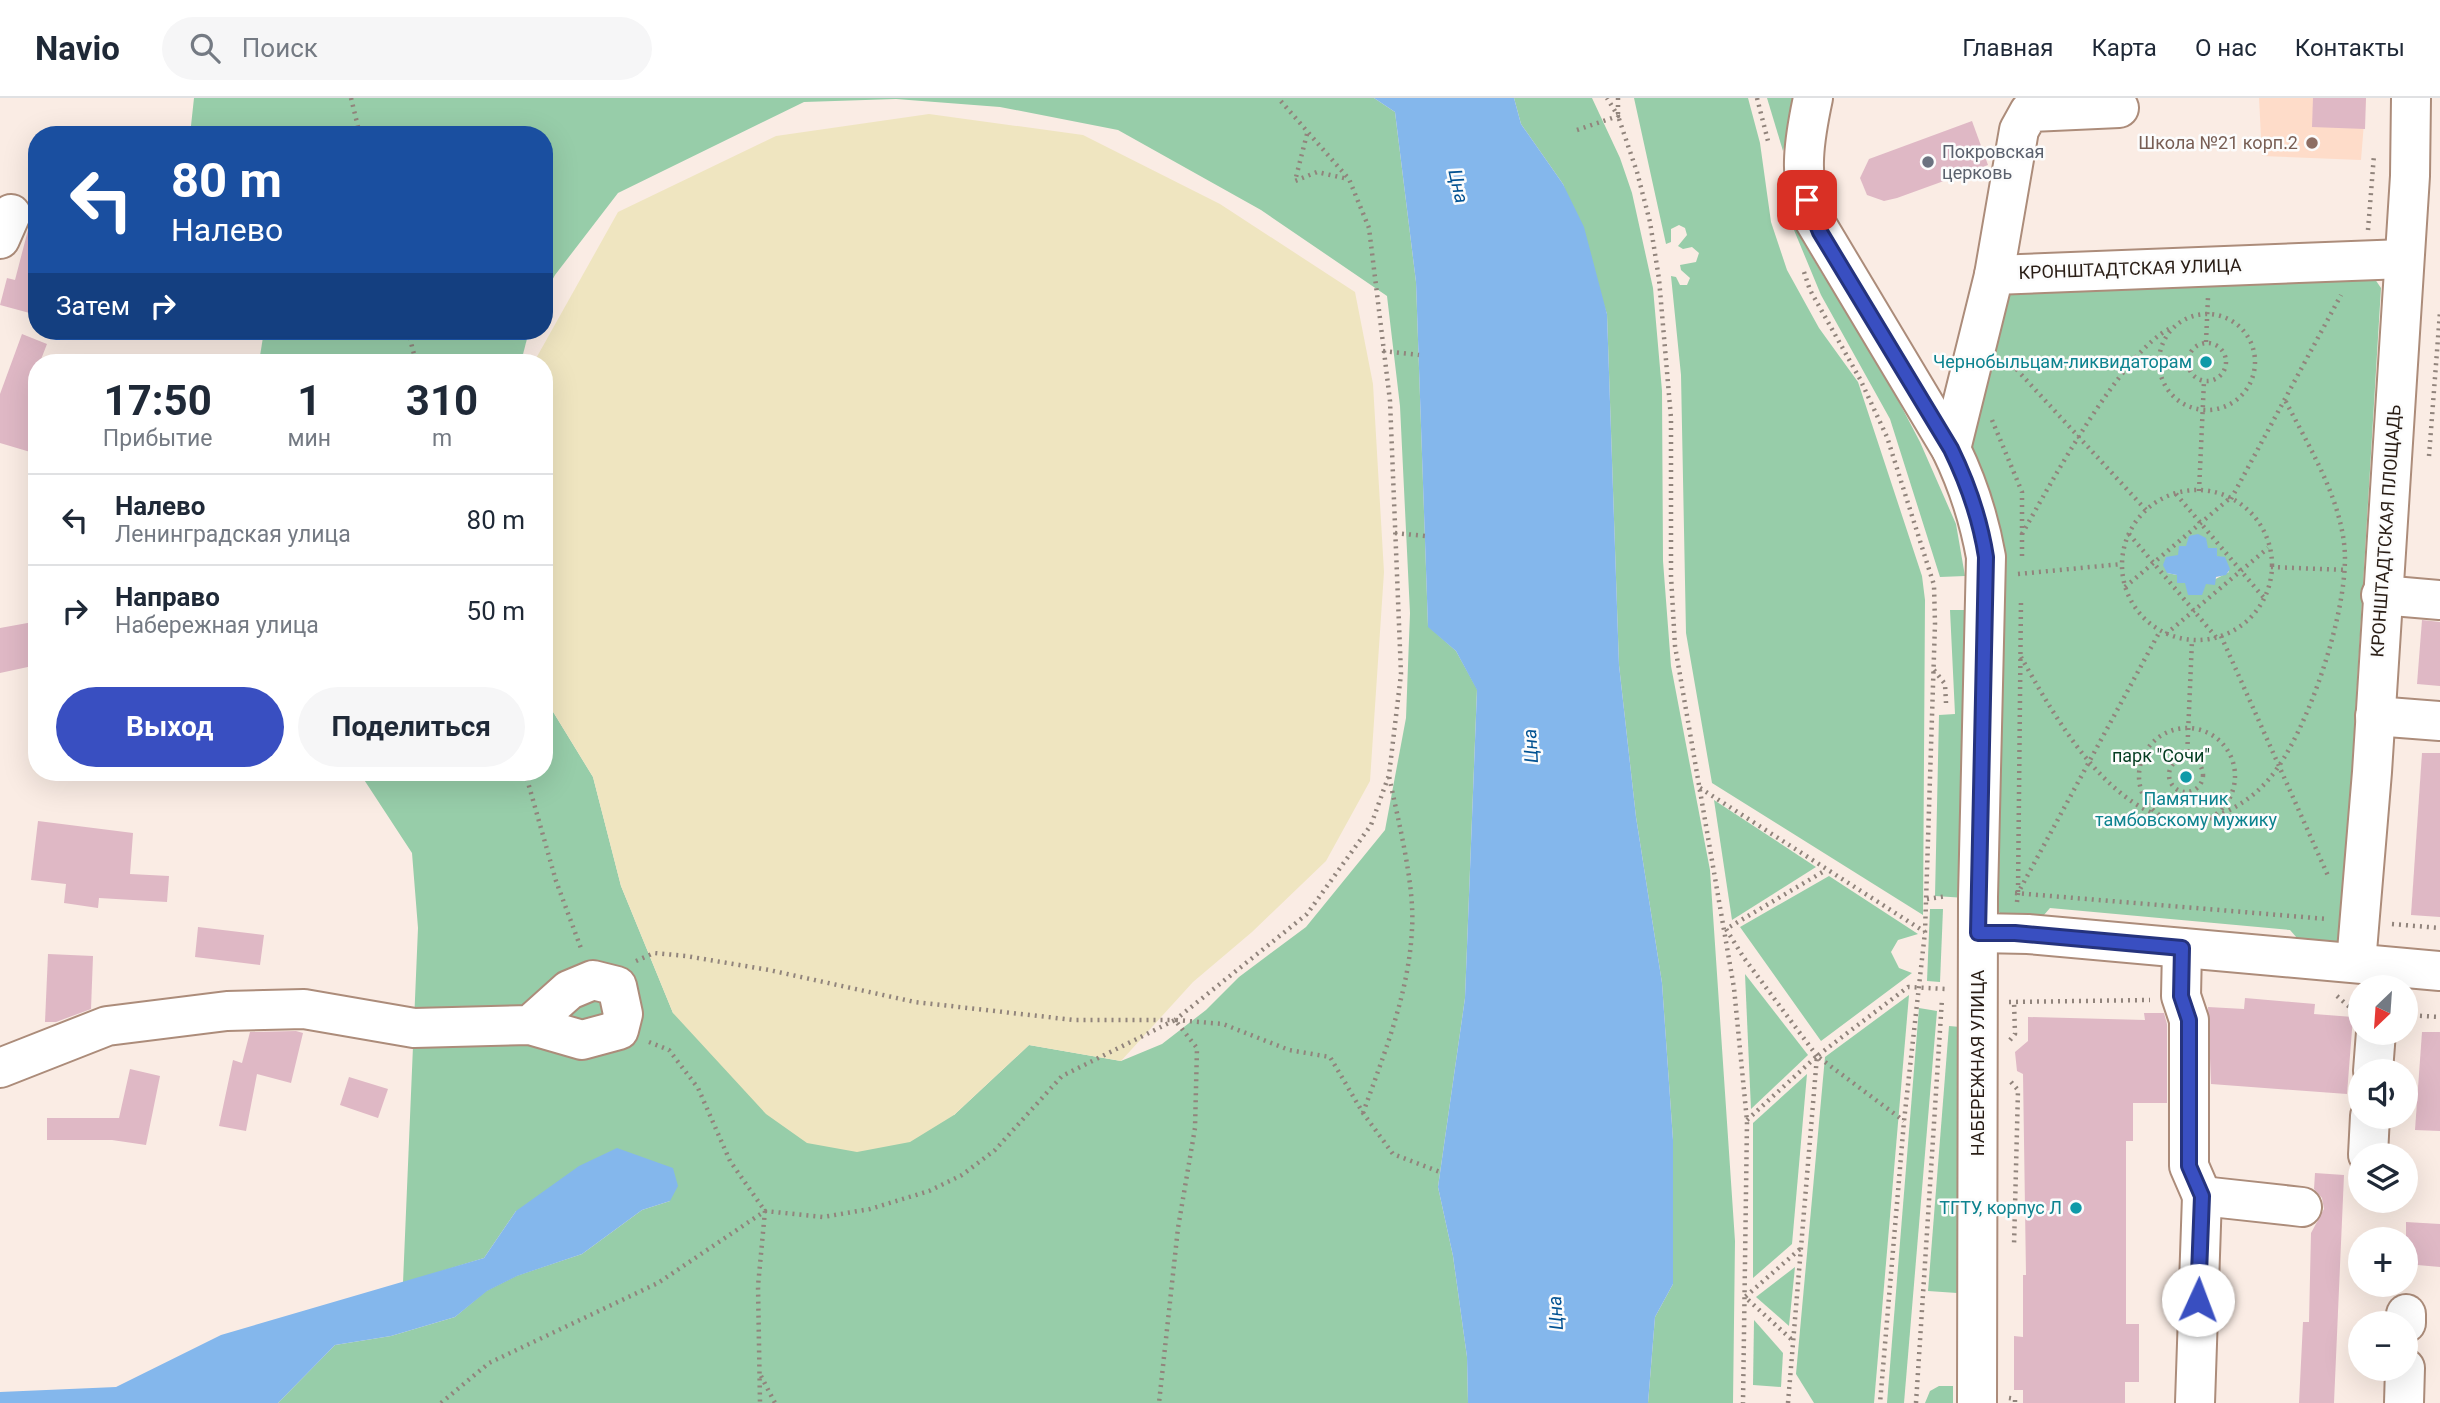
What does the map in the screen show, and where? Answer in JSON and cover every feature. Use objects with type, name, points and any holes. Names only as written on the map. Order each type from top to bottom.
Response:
[{"type":"street","name":"НАБЕРЕЖНАЯ УЛИЦА","points":[[1813,98],[1802,161],[1802,185],[1811,215],[1951,449],[1968,484],[1980,523],[1985,577],[1968,908],[1990,1400]]},
{"type":"street","name":"КРОНШТАДТСКАЯ ПЛОЩАДЬ","points":[[2371,972],[2358,922],[2375,716],[2370,579],[2404,259],[2425,177],[2411,98]]},
{"type":"street","points":[[1994,275],[2019,130],[2029,112],[2119,107]]},
{"type":"street","name":"КРОНШТАДТСКАЯ УЛИЦА","points":[[1951,449],[1994,275],[2404,259]]},
{"type":"street","points":[[2370,579],[2440,600]]},
{"type":"street","points":[[2375,716],[2440,721]]},
{"type":"street","points":[[1968,908],[2182,948],[2371,972],[2440,971]]},
{"type":"street","points":[[2182,948],[2181,996],[2189,1020],[2189,1166],[2202,1196],[2195,1403]]},
{"type":"street","points":[[0,1068],[107,1026],[227,1011],[304,1009],[414,1028],[530,1025],[582,1040],[619,1030],[623,1014],[617,986],[593,980],[569,990],[530,1025]]},
{"type":"street","points":[[2202,1196],[2302,1207]]},
{"type":"street","points":[[2404,1403],[2405,1381]]},
{"type":"path","points":[[351,98],[358,126]]},
{"type":"path","points":[[442,1403],[489,1363],[658,1283],[765,1211],[823,1216],[870,1209],[929,1191],[962,1175],[995,1150],[1062,1076],[1175,1020],[1307,914],[1371,825],[1389,775],[1402,674],[1390,401],[1369,228],[1349,179],[1278,98]]},
{"type":"path","points":[[1607,98],[1618,116],[1637,172],[1650,222],[1662,307],[1671,418],[1671,576],[1675,646],[1708,851],[1726,929],[1746,1121],[1743,1403]]},
{"type":"path","points":[[1618,98],[1618,116]]},
{"type":"path","points":[[1757,98],[1770,147]]},
{"type":"path","points":[[1577,130],[1618,116]]},
{"type":"path","points":[[1308,134],[1295,181],[1317,172],[1349,179]]},
{"type":"path","points":[[2125,587],[2231,499],[2360,261],[2367,242],[2374,150]]},
{"type":"path","points":[[2206,342],[2210,266]]},
{"type":"path","points":[[1802,267],[1810,290],[1860,379],[1904,486],[1934,585],[1926,932],[1904,1121],[1880,1403]]},
{"type":"path","points":[[2022,534],[2079,438],[2131,363],[2156,335],[2189,317],[2208,313],[2226,317],[2242,328],[2252,345],[2255,363],[2250,382],[2239,397],[2223,407],[2203,410],[2187,406],[2172,395],[2162,381],[2158,363],[2162,344],[2172,328]]},
{"type":"path","points":[[1980,330],[2146,510]]},
{"type":"path","points":[[2206,342],[2221,348],[2226,362],[2220,376],[2204,381],[2192,376],[2187,362],[2192,348],[2206,342]]},
{"type":"path","points":[[1383,351],[1419,355]]},
{"type":"path","points":[[2199,491],[2204,381]]},
{"type":"path","points":[[2285,400],[2333,503],[2344,540],[2370,579]]},
{"type":"path","points":[[2199,491],[2231,499],[2247,510],[2260,525],[2269,547],[2271,567],[2264,598],[2252,616],[2219,637],[2192,640],[2166,634],[2146,621],[2133,606],[2125,587],[2122,564],[2129,533],[2146,510],[2176,493],[2199,491]]},
{"type":"path","points":[[2176,493],[2264,598]]},
{"type":"path","points":[[1395,533],[1425,536]]},
{"type":"path","points":[[2129,533],[2219,637],[2331,883]]},
{"type":"path","points":[[2166,634],[2269,547]]},
{"type":"path","points":[[1985,577],[2122,564]]},
{"type":"path","points":[[2271,567],[2370,579]]},
{"type":"path","points":[[2021,656],[2059,722],[2090,761],[2141,808],[2184,824],[2203,821],[2229,812],[2248,800],[2279,766],[2290,750],[2306,715],[2326,655],[2370,579]]},
{"type":"path","points":[[1968,908],[2018,893],[2160,631]]},
{"type":"path","points":[[2187,758],[2192,640]]},
{"type":"path","points":[[1933,669],[1945,684],[1947,715]]},
{"type":"path","points":[[2167,819],[2152,809],[2142,794],[2138,777],[2142,758],[2152,741],[2168,731],[2188,727],[2206,731],[2221,742],[2231,758],[2235,777],[2230,796],[2219,811],[2203,821]]},
{"type":"path","points":[[2187,758],[2199,763],[2204,776],[2198,788],[2186,793],[2174,788],[2169,776],[2174,763],[2187,758]]},
{"type":"path","points":[[1363,1114],[1399,1013],[1413,928],[1403,842],[1389,775]]},
{"type":"path","points":[[528,781],[556,881],[593,980],[654,953],[769,970],[915,1002],[1074,1020],[1175,1020],[1223,1024],[1289,1050],[1330,1057],[1363,1114],[1393,1154],[1440,1172]]},
{"type":"path","points":[[1700,789],[1926,932]]},
{"type":"path","points":[[1726,929],[1826,870]]},
{"type":"path","points":[[1927,900],[1968,908],[2018,893],[2440,928]]},
{"type":"path","points":[[1726,929],[1744,958],[1817,1056],[1904,1121]]},
{"type":"path","points":[[1916,1403],[1943,975]]},
{"type":"path","points":[[1746,1121],[1817,1056],[1908,987],[1919,987]]},
{"type":"path","points":[[2009,1042],[2015,1034],[2014,991]]},
{"type":"path","points":[[2418,1016],[2440,1017]]},
{"type":"path","points":[[1159,1403],[1178,1228],[1195,1128],[1197,1048],[1175,1020]]},
{"type":"path","points":[[619,1030],[669,1049],[698,1088],[730,1161],[765,1211],[758,1286],[760,1403]]},
{"type":"path","points":[[1788,1403],[1791,1339],[1817,1056]]},
{"type":"path","points":[[2008,1078],[2018,1090],[2013,1251]]},
{"type":"path","points":[[1745,1297],[1800,1248]]},
{"type":"path","points":[[1745,1297],[1791,1339]]},
{"type":"path","points":[[760,1375],[775,1403]]},
{"type":"path","points":[[1990,1400],[2015,1399],[2015,1403]]},
{"type":"shaded area","name":"Школа №21 корп.2","points":[[2259,98],[2366,98],[2361,160],[2262,156]]},
{"type":"green space","points":[[194,98],[1374,98],[1395,112],[1416,282],[1428,626],[1456,651],[1477,689],[1465,998],[1438,1187],[1453,1256],[1467,1357],[1468,1403],[278,1403],[335,1345],[391,1336],[455,1317],[486,1291],[516,1276],[582,1254],[642,1210],[670,1201],[516,1211],[484,1258],[403,1283],[418,928],[412,853],[365,781],[553,781],[553,712],[593,777],[621,886],[673,1013],[954,1115],[1029,1045],[1121,1061],[1162,1044],[1206,1010],[1239,977],[1306,927],[1385,830],[1406,718],[1410,613],[1400,406],[1387,296],[1261,210],[1118,130],[1000,107],[896,99],[804,102],[618,193],[553,279],[553,126],[191,126]]},
{"type":"green space","points":[[1514,98],[1592,98],[1620,158],[1632,193],[1653,288],[1662,391],[1663,561],[1671,666],[1710,870],[1735,1241],[1733,1403],[1648,1403],[1655,1317],[1673,1284],[1673,1140],[1662,983],[1636,817],[1619,665],[1607,314],[1563,184],[1521,124]]},
{"type":"green space","points":[[1634,98],[1748,98],[1760,143],[1771,222],[1787,270],[1819,328],[1858,382],[1922,576],[1925,600],[1923,915],[1712,783],[1686,633],[1681,375],[1671,276],[1676,277],[1680,285],[1687,285],[1690,278],[1681,270],[1680,265],[1696,262],[1699,253],[1692,247],[1683,249],[1678,246],[1687,235],[1685,228],[1679,225],[1671,229],[1671,242],[1666,244]]},
{"type":"green space","points":[[1767,98],[1796,98],[1783,151]]},
{"type":"green space","points":[[1789,218],[1824,277],[1855,318],[1920,442],[1956,524],[1965,576],[1940,577],[1890,419],[1821,295]]},
{"type":"green space","name":"парк \"Сочи\"","points":[[2370,272],[2381,288],[2341,949],[2304,946],[2290,930],[2050,908],[2037,923],[2003,916],[1995,908],[1967,450],[2001,285]],"holes":[[[2187,546],[2217,556],[2229,572],[2206,584],[2177,582],[2177,575],[2167,573]]]},
{"type":"green space","points":[[263,340],[527,340],[523,354],[260,354]]},
{"type":"green space","points":[[1950,610],[1965,610],[1966,898],[1935,896],[1939,715],[1955,714]]},
{"type":"green space","points":[[1714,800],[1816,867],[1732,920]]},
{"type":"green space","points":[[1829,876],[1918,934],[1898,940],[1891,952],[1899,968],[1912,973],[1821,1041],[1740,927]]},
{"type":"green space","points":[[1930,909],[1943,909],[1940,982],[1927,981]]},
{"type":"green space","points":[[1745,974],[1808,1055],[1751,1109]]},
{"type":"green space","points":[[1909,995],[1874,1403],[1814,1403],[1796,1374],[1825,1057]]},
{"type":"green space","points":[[1919,1008],[1937,1011],[1904,1403],[1887,1403]]},
{"type":"green space","points":[[1949,1026],[1972,1028],[1957,1293],[1928,1291]]},
{"type":"green space","points":[[1807,1074],[1792,1244],[1753,1278],[1753,1123]]},
{"type":"green space","points":[[1795,1267],[1789,1326],[1756,1297]]},
{"type":"green space","points":[[1754,1320],[1783,1353],[1781,1387],[1753,1385]]},
{"type":"green space","points":[[1939,1386],[1953,1386],[1953,1403],[1925,1403],[1930,1391]]},
{"type":"sand","points":[[929,114],[1083,135],[1220,204],[1355,292],[1373,384],[1384,572],[1370,781],[1326,861],[1252,932],[1193,982],[1121,1061],[1029,1045],[954,1115],[910,1142],[857,1152],[807,1143],[766,1114],[673,1013],[621,886],[593,777],[553,712],[553,354],[538,354],[546,340],[553,340],[553,328],[618,212],[776,136]]},
{"type":"water","name":"Цна","points":[[1374,98],[1514,98],[1521,124],[1563,184],[1584,227],[1607,314],[1619,665],[1636,817],[1662,983],[1673,1140],[1673,1284],[1655,1317],[1648,1403],[1468,1403],[1467,1357],[1453,1256],[1438,1187],[1465,998],[1477,690],[1456,651],[1428,627],[1416,282],[1395,112]]},
{"type":"water","points":[[2198,534],[2206,538],[2208,548],[2217,548],[2217,556],[2225,557],[2230,569],[2226,575],[2216,577],[2215,585],[2206,584],[2202,595],[2188,595],[2185,583],[2177,583],[2177,575],[2167,573],[2163,565],[2166,557],[2178,555],[2179,546],[2186,546],[2189,536]]},
{"type":"water","points":[[617,1148],[673,1168],[678,1186],[670,1201],[642,1210],[582,1254],[517,1276],[487,1291],[455,1317],[391,1336],[335,1345],[278,1403],[0,1403],[0,1392],[116,1387],[221,1335],[484,1258],[516,1211],[579,1166]]},
{"type":"building","points":[[2313,98],[2366,98],[2365,129],[2312,127]]},
{"type":"building","name":"Покровская церковь","points":[[1972,121],[1988,165],[1897,198],[1884,201],[1867,195],[1860,178],[1869,159]]},
{"type":"building","points":[[28,230],[28,313],[0,305],[7,278],[15,280]]},
{"type":"building","points":[[22,334],[28,336],[28,340],[47,344],[43,354],[28,354],[28,451],[0,443],[0,394]]},
{"type":"building","points":[[2422,620],[2440,622],[2440,686],[2417,684]]},
{"type":"building","points":[[28,623],[28,667],[0,673],[0,628]]},
{"type":"building","points":[[2422,753],[2440,753],[2440,917],[2411,915]]},
{"type":"building","points":[[38,821],[133,833],[130,874],[169,876],[167,902],[99,898],[98,908],[64,903],[66,884],[31,880]]},
{"type":"building","points":[[198,927],[264,935],[260,965],[195,957]]},
{"type":"building","points":[[48,954],[93,956],[91,1009],[56,1022],[45,1022]]},
{"type":"building","points":[[2245,998],[2315,1004],[2314,1014],[2348,1017],[2348,1045],[2351,1045],[2347,1094],[2211,1084],[2208,1007],[2244,1009]]},
{"type":"building","name":"ТГТУ, корпус Л","points":[[2144,1013],[2164,1013],[2167,1024],[2167,1103],[2133,1103],[2133,1141],[2126,1141],[2126,1324],[2139,1324],[2139,1382],[2125,1382],[2125,1403],[2023,1403],[2023,1390],[2014,1390],[2014,1336],[2023,1337],[2023,1275],[2026,1275],[2023,1074],[2017,1071],[2015,1052],[2028,1041],[2028,1017],[2145,1020]]},
{"type":"building","points":[[250,1032],[303,1033],[291,1083],[257,1074],[246,1131],[219,1126],[233,1060],[242,1063]]},
{"type":"building","points":[[2422,1032],[2440,1032],[2440,1131],[2415,1130],[2418,1129]]},
{"type":"building","points":[[130,1069],[160,1076],[146,1145],[112,1140],[47,1140],[47,1118],[119,1118]]},
{"type":"building","points":[[349,1077],[388,1089],[378,1118],[340,1105]]},
{"type":"building","points":[[2315,1173],[2344,1175],[2334,1403],[2299,1403],[2303,1322],[2309,1322],[2311,1233],[2324,1209],[2322,1198],[2314,1189]]},
{"type":"building","points":[[2406,1222],[2440,1224],[2440,1267],[2418,1265],[2418,1227],[2406,1227]]},
{"type":"place","name":"Школа №21 корп.2","points":[[2312,143]]},
{"type":"place","name":"Покровская церковь","points":[[1928,162]]},
{"type":"place","name":"Чернобыльцам-ликвидаторам","points":[[2206,362]]},
{"type":"place","name":"Памятник тамбовскому мужику","points":[[2186,777]]},
{"type":"place","name":"ТГТУ, корпус Л","points":[[2076,1208]]},
{"type":"route","points":[[1807,200],[1820,232],[1951,449],[1968,484],[1980,523],[1986,557],[1978,933],[2015,933],[2182,948],[2181,996],[2189,1020],[2189,1166],[2202,1196],[2198,1300]]}]
